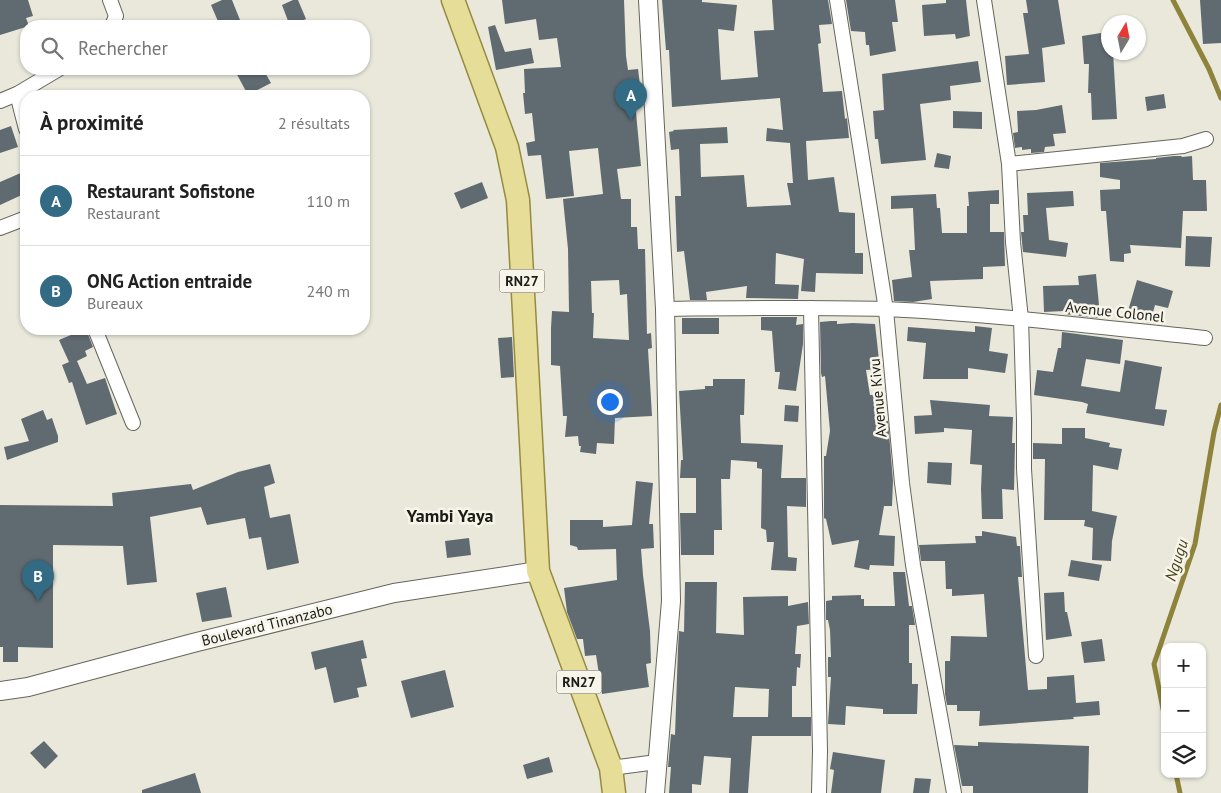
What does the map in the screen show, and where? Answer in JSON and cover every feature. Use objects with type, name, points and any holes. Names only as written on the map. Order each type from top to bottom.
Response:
[{"type":"main road","name":"RN27","points":[[453,0],[506,147],[518,200],[538,572],[611,768],[614,793]]},
{"type":"street","points":[[110,0],[116,16],[114,20]]},
{"type":"street","points":[[648,0],[666,309],[671,601],[655,793]]},
{"type":"street","name":"Avenue Kivu","points":[[836,0],[886,310],[902,483],[913,565],[954,793]]},
{"type":"street","points":[[984,0],[1009,164],[1013,242],[1021,319],[1024,469],[1036,656]]},
{"type":"street","points":[[24,90],[49,75]]},
{"type":"street","points":[[0,101],[20,92]]},
{"type":"street","points":[[17,94],[20,105]]},
{"type":"street","points":[[1009,164],[1184,146],[1206,139]]},
{"type":"street","points":[[0,228],[20,220]]},
{"type":"street","points":[[811,308],[820,751],[818,793]]},
{"type":"street","name":"Avenue Colonel","points":[[666,309],[811,308],[886,310],[1021,319],[1205,338]]},
{"type":"street","points":[[97,335],[133,423]]},
{"type":"street","name":"Boulevard Tinanzabo","points":[[0,691],[28,687],[394,593],[538,572]]},
{"type":"street","points":[[611,768],[657,762]]},
{"type":"building","points":[[0,0],[28,0],[33,16],[26,18],[27,20],[20,20],[20,29],[0,35]]},
{"type":"building","points":[[222,0],[232,0],[240,20],[217,20],[211,5]]},
{"type":"building","points":[[298,0],[306,19],[288,20],[282,5]]},
{"type":"building","points":[[502,0],[624,0],[628,70],[638,69],[642,101],[635,102],[641,166],[617,169],[621,199],[631,199],[631,227],[637,227],[638,249],[645,249],[647,334],[651,333],[652,348],[648,349],[652,416],[615,418],[614,444],[597,443],[596,454],[580,452],[581,446],[579,446],[578,436],[565,437],[567,416],[563,416],[560,366],[551,365],[551,328],[552,311],[569,312],[568,249],[563,199],[603,194],[598,148],[569,151],[574,196],[546,199],[541,155],[528,156],[526,143],[535,141],[532,113],[525,114],[523,93],[525,93],[524,69],[561,67],[557,38],[539,40],[536,19],[505,24]],"holes":[[[619,280],[620,295],[627,294],[629,340],[593,338],[594,313],[592,313],[591,281]]]},
{"type":"building","points":[[662,0],[702,0],[702,2],[737,5],[734,31],[718,29],[721,80],[758,77],[754,31],[774,30],[772,0],[828,0],[832,24],[819,25],[821,43],[818,44],[823,92],[842,91],[849,138],[806,141],[808,180],[834,177],[839,212],[855,213],[855,253],[863,253],[863,274],[816,273],[815,292],[801,291],[804,259],[776,253],[775,284],[799,285],[798,299],[746,298],[747,286],[706,292],[707,300],[690,300],[684,251],[677,252],[675,196],[681,196],[679,149],[671,150],[669,132],[673,130],[727,127],[728,143],[700,144],[701,177],[744,175],[747,207],[791,205],[787,183],[793,183],[790,143],[766,141],[767,128],[783,130],[780,98],[672,107],[669,50],[666,50]]},
{"type":"building","points":[[846,0],[895,0],[898,22],[892,22],[896,51],[870,56],[869,45],[866,45],[865,32],[851,31]]},
{"type":"building","points":[[946,0],[966,0],[970,36],[956,39],[955,34],[924,36],[922,5],[946,3]]},
{"type":"building","points":[[1026,0],[1058,0],[1065,44],[1042,48],[1045,82],[1007,85],[1005,56],[1029,54],[1023,13],[1028,13]]},
{"type":"building","points":[[1200,0],[1221,0],[1221,43],[1203,44]]},
{"type":"building","points":[[495,25],[505,52],[531,48],[534,63],[496,70],[488,27]]},
{"type":"building","points":[[1101,33],[1101,60],[1113,60],[1117,119],[1092,120],[1091,93],[1088,93],[1089,64],[1084,64],[1082,36]]},
{"type":"building","points":[[978,61],[981,82],[950,86],[951,100],[920,104],[926,160],[881,164],[878,139],[875,139],[873,111],[884,110],[882,74]]},
{"type":"building","points":[[237,75],[266,75],[271,83],[258,90],[245,90]]},
{"type":"building","points":[[1164,94],[1166,108],[1147,111],[1145,97]]},
{"type":"building","points":[[1062,105],[1066,133],[1053,134],[1055,146],[1045,147],[1044,152],[1031,153],[1031,149],[1022,150],[1022,147],[1015,148],[1013,133],[1018,132],[1017,111],[1036,110]]},
{"type":"building","points":[[953,111],[982,112],[982,129],[953,128]]},
{"type":"building","points":[[11,126],[18,147],[0,153],[0,130]]},
{"type":"building","points":[[937,153],[951,156],[949,169],[934,167]]},
{"type":"building","points":[[1192,156],[1193,180],[1206,180],[1207,211],[1183,211],[1181,248],[1130,245],[1131,253],[1124,254],[1124,262],[1110,261],[1106,211],[1101,211],[1100,190],[1120,189],[1120,180],[1100,177],[1100,163]]},
{"type":"building","points":[[20,173],[20,196],[0,205],[0,182]]},
{"type":"building","points":[[482,182],[488,198],[461,209],[454,193]]},
{"type":"building","points":[[999,190],[999,204],[990,204],[990,232],[1004,232],[1005,266],[983,267],[983,279],[930,281],[932,299],[913,302],[894,301],[892,280],[912,277],[909,250],[915,250],[913,208],[891,209],[891,196],[936,194],[937,208],[940,208],[942,233],[967,233],[968,192]]},
{"type":"building","points":[[1073,191],[1074,206],[1046,208],[1049,240],[1068,243],[1066,257],[1023,252],[1021,232],[1024,232],[1023,215],[1028,215],[1027,193]]},
{"type":"building","points":[[1186,236],[1212,237],[1210,267],[1185,266]]},
{"type":"building","points":[[1096,274],[1099,305],[1098,318],[1064,314],[1064,311],[1044,312],[1043,286],[1079,285],[1078,276]]},
{"type":"building","points":[[1137,280],[1173,291],[1168,308],[1155,305],[1150,323],[1126,318]]},
{"type":"building","points":[[761,317],[797,317],[796,325],[803,324],[803,344],[796,391],[778,389],[780,372],[775,372],[772,331],[761,330]]},
{"type":"building","points":[[682,318],[719,318],[719,334],[682,334]]},
{"type":"building","points":[[837,321],[837,324],[875,324],[880,369],[866,370],[870,395],[883,394],[886,421],[888,421],[893,481],[892,506],[884,506],[879,535],[895,536],[894,566],[870,565],[869,570],[854,567],[859,540],[832,545],[826,519],[824,518],[824,456],[826,456],[830,431],[825,376],[822,377],[821,373],[820,322]]},
{"type":"building","points":[[975,326],[992,328],[989,351],[1008,354],[1005,373],[968,368],[968,379],[923,379],[926,343],[907,341],[908,327],[975,332]]},
{"type":"building","points":[[1062,332],[1123,340],[1120,364],[1086,359],[1081,386],[1120,392],[1125,360],[1162,367],[1155,409],[1167,410],[1164,426],[1086,413],[1088,404],[1034,395],[1037,370],[1053,372],[1058,348],[1061,348]]},
{"type":"building","points":[[71,335],[88,335],[93,347],[85,351],[87,356],[77,361],[87,384],[105,378],[117,414],[86,425],[72,382],[69,383],[62,365],[69,362],[59,340]]},
{"type":"building","points":[[512,337],[514,377],[501,378],[498,338]]},
{"type":"building","points":[[713,379],[745,379],[744,415],[740,415],[741,443],[783,445],[781,478],[806,478],[806,507],[787,506],[788,557],[797,558],[796,571],[771,570],[774,542],[767,542],[766,530],[761,528],[762,469],[757,468],[757,462],[731,460],[730,479],[721,479],[722,530],[714,530],[714,555],[681,555],[680,513],[696,513],[696,478],[680,478],[681,460],[683,460],[679,391],[705,389],[705,386],[713,386]]},
{"type":"building","points":[[930,400],[990,405],[989,416],[1013,417],[1012,443],[1015,443],[1014,490],[1002,489],[1003,519],[982,519],[982,465],[970,464],[972,430],[944,428],[944,432],[915,434],[914,416],[932,415]]},
{"type":"building","points":[[785,405],[799,406],[798,422],[784,421]]},
{"type":"building","points":[[43,410],[47,420],[52,418],[58,442],[7,460],[4,447],[29,441],[21,419]]},
{"type":"building","points":[[1062,428],[1085,428],[1085,438],[1110,443],[1109,447],[1122,449],[1118,470],[1093,465],[1092,511],[1117,516],[1112,541],[1111,561],[1092,560],[1093,528],[1084,526],[1085,520],[1044,520],[1045,459],[1033,459],[1033,443],[1062,444]]},
{"type":"building","points":[[928,462],[952,463],[951,485],[927,483]]},
{"type":"building","points":[[270,464],[275,483],[264,487],[270,518],[290,514],[299,563],[267,570],[261,537],[249,539],[245,518],[207,525],[201,507],[150,517],[157,582],[127,585],[123,546],[53,545],[53,648],[18,647],[18,662],[3,662],[3,647],[0,647],[0,505],[113,506],[112,493],[191,484],[193,490],[238,472]]},
{"type":"building","points":[[636,481],[653,483],[649,524],[653,524],[654,548],[641,549],[650,631],[651,663],[646,664],[649,687],[602,694],[596,655],[585,656],[583,639],[577,639],[567,612],[564,588],[617,580],[616,549],[578,550],[577,547],[570,545],[570,520],[603,520],[603,527],[632,525]]},
{"type":"building","points":[[982,531],[1016,537],[1017,546],[1020,546],[1022,577],[1018,577],[1028,690],[1047,689],[1047,677],[1074,675],[1076,703],[1099,701],[1100,715],[1073,717],[1074,719],[979,726],[980,711],[957,711],[957,705],[947,705],[945,661],[950,661],[951,636],[987,637],[984,594],[952,596],[952,589],[946,589],[945,561],[921,561],[919,545],[976,543],[975,536],[982,536]]},
{"type":"building","points":[[469,538],[471,555],[447,558],[445,541]]},
{"type":"building","points":[[1071,560],[1102,565],[1099,581],[1068,576]]},
{"type":"building","points":[[893,572],[905,572],[909,606],[912,606],[915,625],[909,625],[909,663],[912,663],[912,684],[918,684],[917,714],[883,714],[883,709],[846,706],[845,725],[828,724],[831,677],[828,677],[828,657],[831,657],[830,630],[828,620],[826,620],[826,601],[832,600],[832,596],[861,595],[861,599],[864,599],[864,606],[895,606]]},
{"type":"building","points":[[685,582],[717,582],[716,633],[744,635],[743,597],[788,596],[788,606],[808,602],[809,624],[797,626],[795,654],[801,654],[800,668],[797,667],[796,686],[792,686],[792,717],[811,717],[811,736],[752,736],[748,793],[729,793],[731,758],[704,756],[701,785],[692,784],[692,793],[669,793],[671,767],[668,767],[671,734],[675,735],[679,631],[684,632]],"holes":[[[735,687],[769,689],[768,717],[733,717]]]},
{"type":"building","points":[[226,587],[232,617],[202,622],[196,593]]},
{"type":"building","points":[[1064,592],[1065,612],[1067,612],[1072,636],[1046,640],[1044,593]]},
{"type":"building","points":[[1102,639],[1105,661],[1084,663],[1081,642]]},
{"type":"building","points":[[363,640],[367,658],[361,659],[367,686],[357,688],[359,697],[334,703],[326,667],[315,670],[311,652]]},
{"type":"building","points":[[445,670],[454,707],[411,718],[401,681]]},
{"type":"building","points":[[44,741],[58,756],[45,769],[30,753]]},
{"type":"building","points":[[978,742],[1089,746],[1088,793],[973,793],[973,786],[962,786],[954,745],[978,746]]},
{"type":"building","points":[[833,752],[885,760],[881,793],[831,793],[834,770],[830,769]]},
{"type":"building","points":[[549,757],[553,772],[527,779],[523,765]]},
{"type":"building","points":[[195,773],[201,793],[142,793],[142,790]]},
{"type":"building","points":[[915,778],[931,779],[929,793],[913,793]]},
{"type":"waterway","name":"Ngugu","points":[[1173,0],[1209,69],[1221,98]]},
{"type":"waterway","name":"Ngugu","points":[[1161,699],[1154,664],[1195,544],[1214,432],[1221,405]]},
{"type":"waterway","name":"Ngugu","points":[[1177,778],[1180,793]]},
{"type":"place","name":"Restaurant Sofistone","points":[[631,120]]},
{"type":"place","name":"ONG Action entraide","points":[[38,601]]},
{"type":"district","name":"Yambi Yaya","points":[[450,516]]}]
